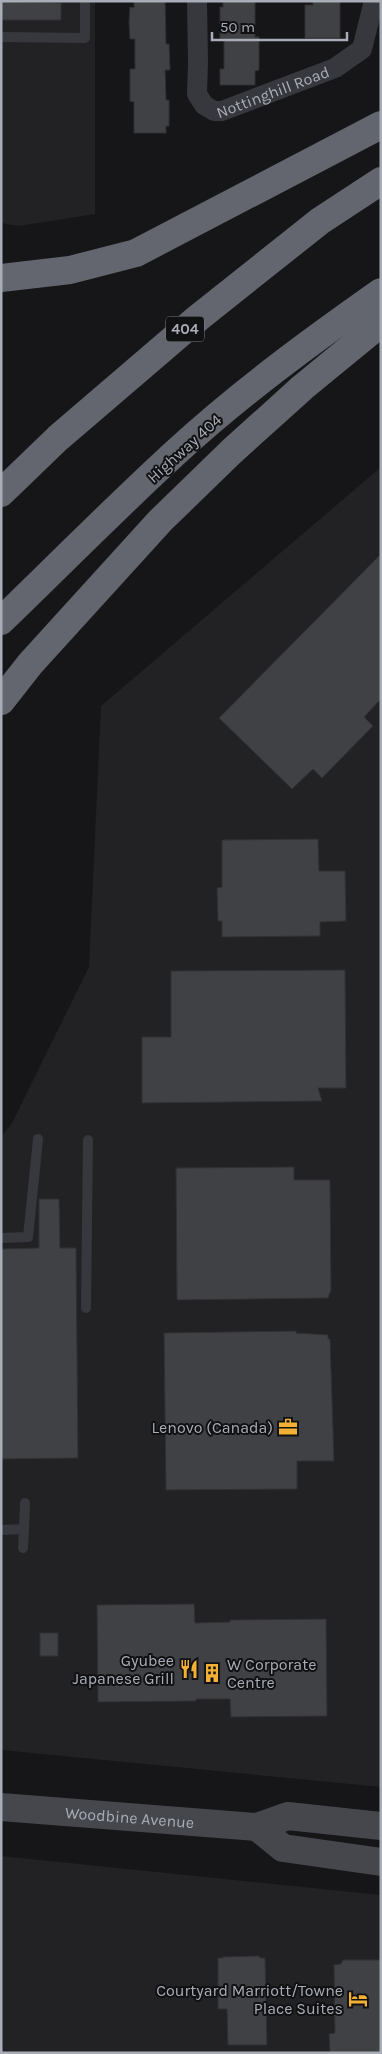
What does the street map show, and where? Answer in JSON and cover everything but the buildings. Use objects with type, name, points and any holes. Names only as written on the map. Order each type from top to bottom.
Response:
[{"type":"highway","points":[[1,278],[70,270],[136,253],[381,125]]},
{"type":"highway","name":"404","points":[[1,493],[58,438],[198,318],[320,221],[381,181]]},
{"type":"highway","name":"Highway 404","points":[[1,621],[176,452],[262,380],[381,292]]},
{"type":"highway","points":[[1,701],[30,664],[160,521],[231,452],[303,387],[376,327],[381,319]]},
{"type":"main road","name":"Woodbine Avenue","points":[[1,1807],[257,1827],[288,1816],[381,1826]]},
{"type":"main road","points":[[257,1827],[283,1848],[381,1862]]},
{"type":"street","name":"Nottinghill Road","points":[[197,1],[197,94],[204,105],[214,111],[222,111],[239,105],[335,68],[362,49],[374,1]]},
{"type":"lane","points":[[1,37],[85,38],[85,1]]},
{"type":"lane","points":[[1,1238],[28,1237],[38,1139]]},
{"type":"lane","points":[[86,1308],[88,1140]]},
{"type":"lane","points":[[23,1548],[25,1503]]},
{"type":"lane","points":[[1,1530],[24,1529]]},
{"type":"shaded area","points":[[1,1],[95,1],[95,214],[19,226],[1,223]]},
{"type":"shaded area","points":[[381,467],[381,1787],[1,1750],[1,1137],[12,1123],[89,967],[101,706]]},
{"type":"shaded area","points":[[1,1856],[381,1895],[381,2053],[1,2053]]},
{"type":"place","name":"Lenovo (Canada)","points":[[288,1427]]},
{"type":"place","name":"Gyubee Japanese Grill","points":[[189,1669]]},
{"type":"place","name":"W Corporate Centre","points":[[212,1673]]},
{"type":"place","name":"Courtyard Marriott/Towne Place Suites","points":[[358,1999]]}]
